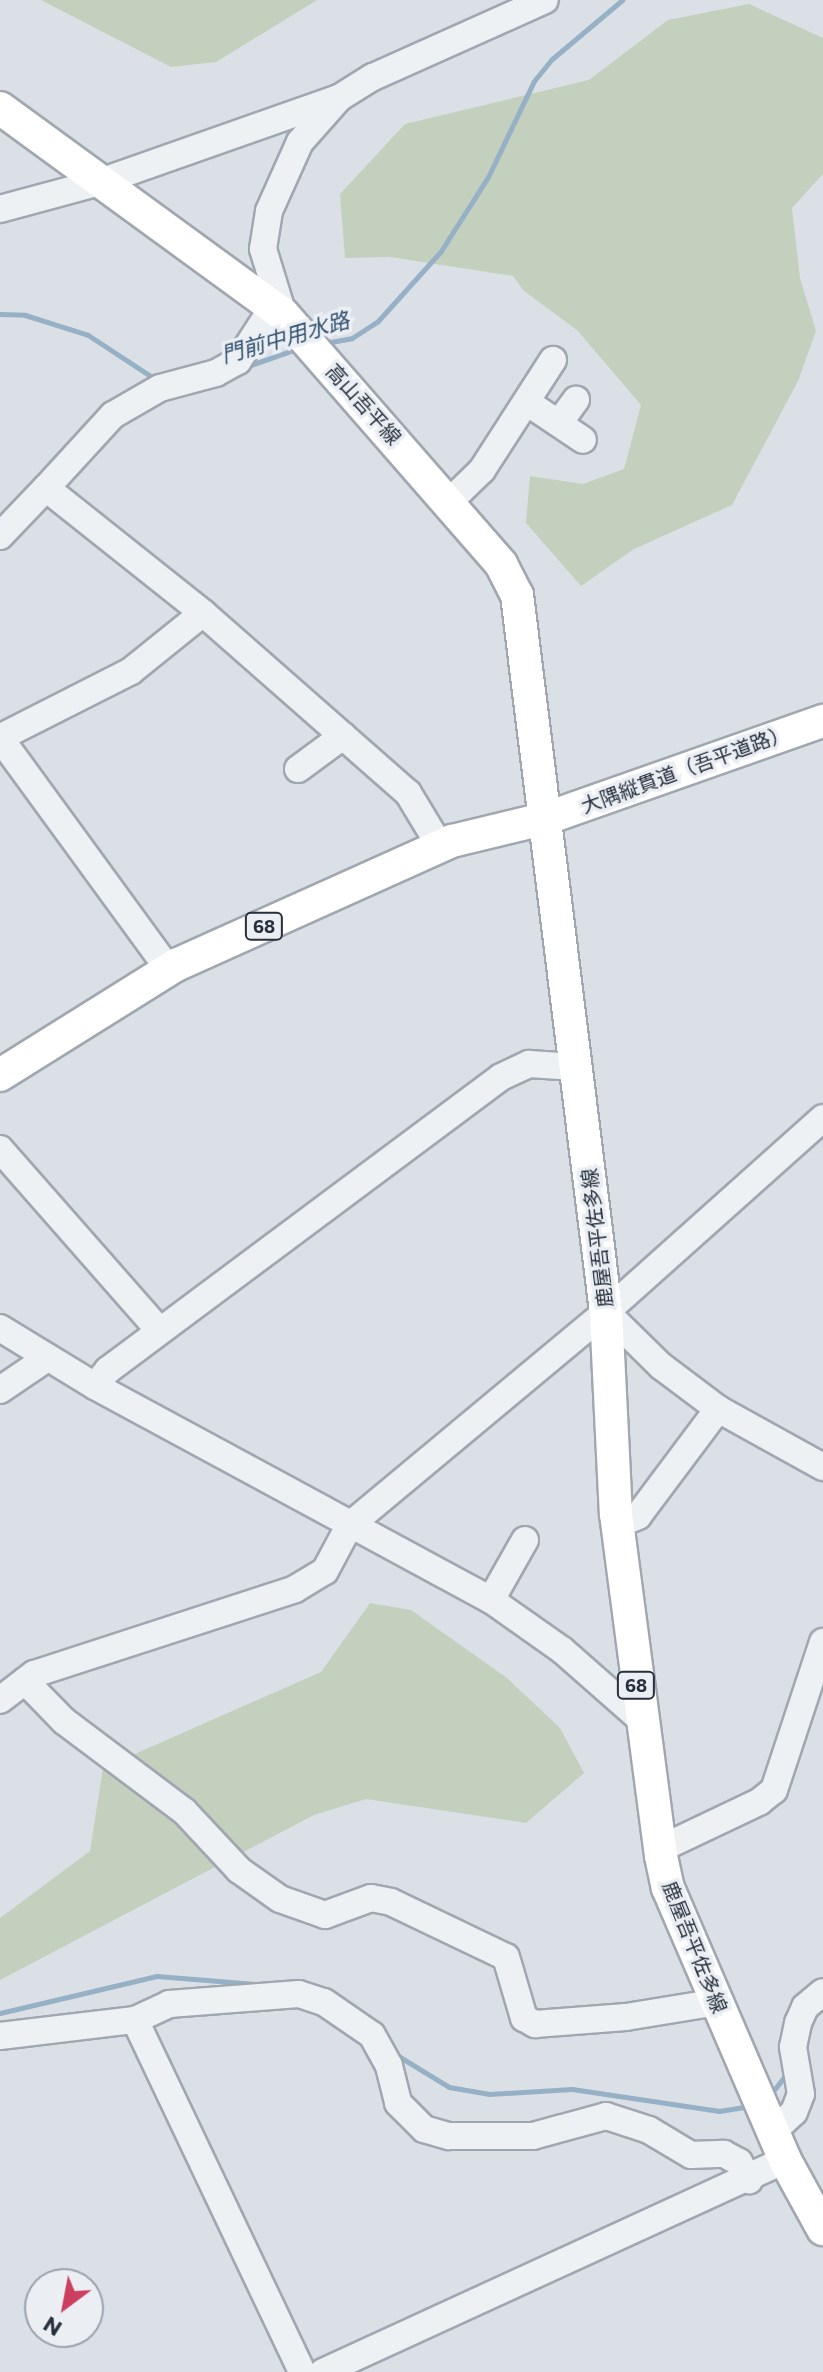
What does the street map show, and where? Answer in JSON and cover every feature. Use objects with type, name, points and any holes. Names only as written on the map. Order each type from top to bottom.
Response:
[{"type":"main road","name":"高山吾平線","points":[[0,108],[278,311],[501,564],[517,595],[547,818]]},
{"type":"main road","name":"大隅縦貫道（吾平道路）","points":[[547,818],[823,721]]},
{"type":"main road","name":"68","points":[[0,1075],[169,970],[440,846],[547,818]]},
{"type":"main road","name":"鹿屋吾平佐多線","points":[[547,818],[606,1312],[617,1525],[639,1718],[660,1849],[668,1888],[779,2146],[823,2229]]},
{"type":"street","points":[[0,209],[100,182],[339,98],[373,77],[545,0]]},
{"type":"street","points":[[0,536],[113,415],[160,388],[216,373],[238,361],[278,311],[263,249],[269,211],[300,142],[339,98]]},
{"type":"street","points":[[449,502],[482,470],[553,360]]},
{"type":"street","points":[[559,423],[576,400]]},
{"type":"street","points":[[528,403],[583,440]]},
{"type":"street","points":[[46,488],[203,613],[408,793],[440,846]]},
{"type":"street","points":[[169,970],[1,737],[131,671],[203,613]]},
{"type":"street","points":[[298,769],[343,736]]},
{"type":"street","points":[[95,1386],[108,1370],[501,1077],[529,1064],[576,1067]]},
{"type":"street","points":[[0,1700],[25,1681],[295,1589],[325,1571],[349,1526],[606,1312],[823,1119]]},
{"type":"street","points":[[0,1149],[160,1331]]},
{"type":"street","points":[[606,1312],[661,1366],[718,1409],[823,1467]]},
{"type":"street","points":[[0,1328],[95,1386],[349,1526],[491,1600],[562,1650],[639,1718]]},
{"type":"street","points":[[0,1390],[47,1358]]},
{"type":"street","points":[[617,1525],[638,1516],[718,1409]]},
{"type":"street","points":[[491,1600],[525,1540]]},
{"type":"street","points":[[660,1849],[759,1802],[774,1790],[823,1642]]},
{"type":"street","points":[[25,1681],[64,1721],[184,1811],[239,1870],[280,1899],[325,1915],[371,1898],[391,1902],[506,1957],[524,2018],[535,2024],[626,2017],[718,2002]]},
{"type":"street","points":[[323,2372],[749,2180],[779,2146],[794,2112],[801,2094],[793,2047],[798,2023],[805,2007],[823,1992]]},
{"type":"street","points":[[0,2036],[135,2020],[169,2004],[299,1994],[324,2002],[372,2035],[386,2058],[398,2103],[424,2129],[449,2136],[533,2136],[606,2116],[649,2130],[691,2155],[724,2154],[739,2162],[749,2180]]},
{"type":"street","points":[[135,2020],[302,2372]]},
{"type":"green space","points":[[41,0],[317,0],[216,62],[171,67]]},
{"type":"green space","points":[[749,4],[823,38],[823,174],[792,208],[800,278],[816,331],[798,381],[732,505],[634,549],[581,586],[526,523],[530,476],[583,484],[624,469],[641,405],[577,330],[524,291],[513,276],[390,257],[345,258],[340,194],[405,124],[589,80],[668,20]]},
{"type":"green space","points":[[370,1603],[411,1610],[507,1678],[560,1728],[584,1773],[526,1823],[366,1799],[314,1815],[0,1980],[0,1918],[90,1851],[103,1768],[321,1672]]},
{"type":"waterway","name":"門前中用水路","points":[[325,343],[352,338],[378,321],[441,251],[488,177],[534,81],[552,59],[622,0]]},
{"type":"waterway","name":"門前中用水路","points":[[0,314],[25,315],[88,335],[158,381]]},
{"type":"waterway","name":"門前中用水路","points":[[245,367],[296,349]]},
{"type":"waterway","points":[[0,2013],[157,1976],[266,1985]]},
{"type":"waterway","points":[[395,2054],[449,2087],[489,2094],[572,2089],[719,2111],[751,2106]]},
{"type":"waterway","points":[[770,2095],[788,2072]]}]
